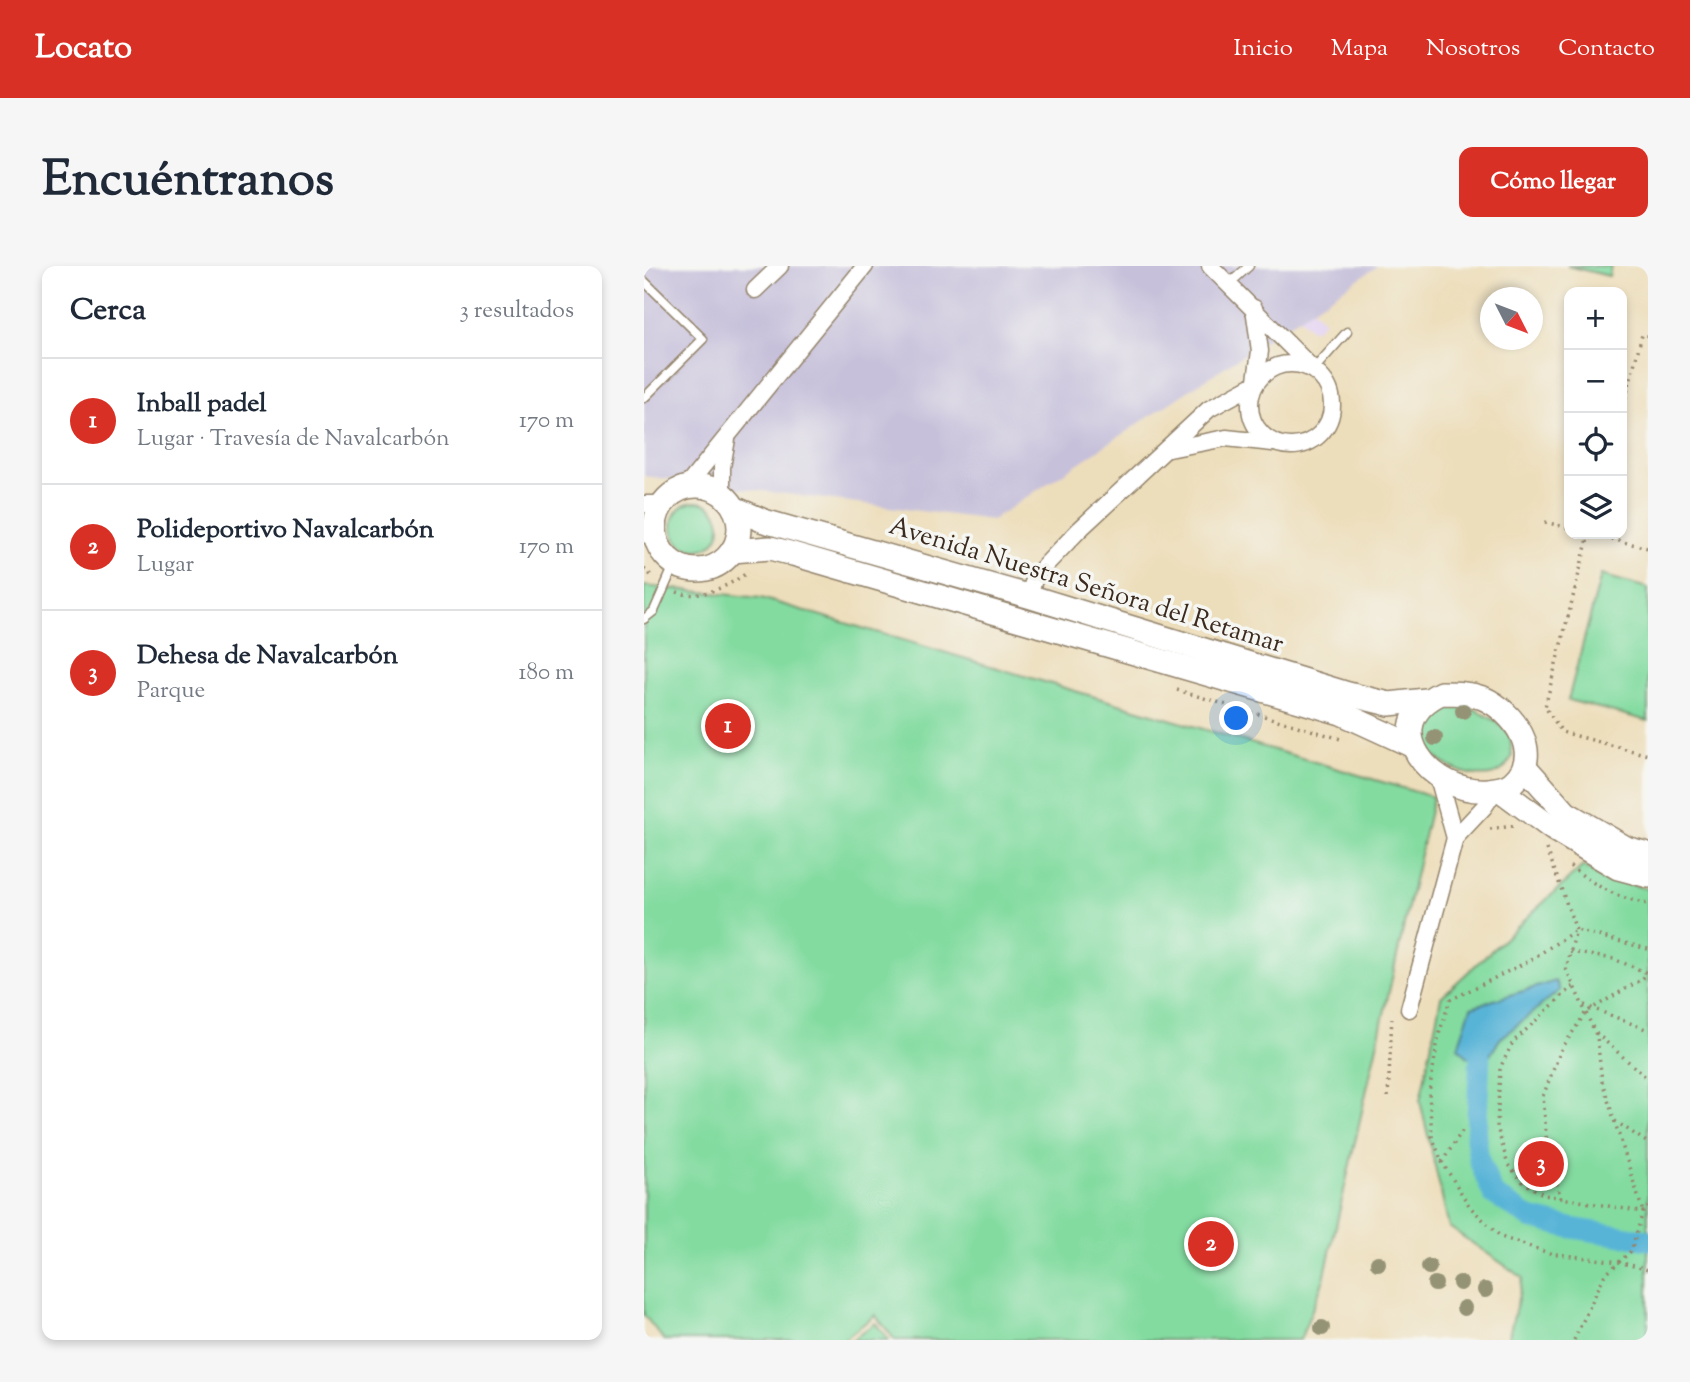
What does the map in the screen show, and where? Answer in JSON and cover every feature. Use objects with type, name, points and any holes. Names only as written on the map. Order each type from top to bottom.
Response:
[{"type":"street","points":[[755,290],[780,266]]},
{"type":"street","points":[[687,487],[865,266]]},
{"type":"street","points":[[1169,449],[1226,438],[1292,446],[1311,441],[1326,428],[1333,406],[1328,384],[1210,266]]},
{"type":"street","points":[[1254,308],[1261,351],[1256,382],[1249,399],[1251,418],[1260,433],[1275,443]]},
{"type":"street","points":[[1028,596],[1037,575],[1123,489],[1209,409],[1256,382],[1271,367],[1291,363],[1313,369]]},
{"type":"street","points":[[728,437],[722,467],[728,501],[738,522],[738,537],[732,551],[712,567],[687,568],[666,556],[650,536],[656,520],[653,504],[677,491],[699,485],[728,501]]},
{"type":"street","name":"Avenida Nuestra Señora del Retamar","points":[[728,501],[775,524],[1028,596],[1349,694],[1389,704],[1426,700]]},
{"type":"street","name":"Avenida Nuestra Señora del Retamar","points":[[732,551],[770,548],[806,558],[1341,713],[1413,746]]},
{"type":"street","points":[[1441,693],[1468,693],[1485,699],[1503,711],[1520,729],[1526,747],[1525,767],[1512,783],[1497,789],[1480,791],[1459,787],[1438,777],[1422,762],[1413,746],[1410,731],[1414,717],[1426,700],[1441,693]]},
{"type":"street","points":[[1525,767],[1566,813],[1626,848],[1648,854]]},
{"type":"street","points":[[1438,777],[1455,838]]},
{"type":"street","points":[[1401,1010],[1455,838],[1497,789]]},
{"type":"street","points":[[1497,789],[1553,829],[1618,868],[1648,876]]},
{"type":"lane","points":[[1229,284],[1249,266]]},
{"type":"lane","points":[[644,281],[703,339],[644,398]]},
{"type":"lane","points":[[1313,369],[1348,332]]},
{"type":"lane","points":[[644,619],[654,611],[675,563]]},
{"type":"path","points":[[1627,393],[1642,335],[1648,336]]},
{"type":"path","points":[[1545,522],[1564,527]]},
{"type":"path","points":[[1589,539],[1545,707],[1562,732],[1648,755]]},
{"type":"path","points":[[1611,539],[1648,548]]},
{"type":"path","points":[[644,569],[665,587],[682,594],[707,592],[737,581],[752,568]]},
{"type":"path","points":[[1176,690],[1356,743]]},
{"type":"path","points":[[1455,838],[1474,846],[1491,828],[1514,825],[1524,831]]},
{"type":"path","points":[[1545,842],[1576,930],[1566,969],[1595,1031],[1602,1082],[1646,1210],[1631,1251],[1604,1276],[1574,1340]]},
{"type":"path","points":[[1648,949],[1576,930],[1529,961],[1450,1000],[1438,1034],[1429,1092],[1432,1136],[1442,1161],[1470,1207],[1501,1237],[1549,1254],[1619,1262],[1648,1270]]},
{"type":"path","points":[[1561,1199],[1547,1147],[1544,1096],[1561,1050],[1586,1012],[1641,980],[1648,973],[1614,959],[1570,952]]},
{"type":"path","points":[[1573,986],[1513,1042],[1500,1068],[1497,1127],[1508,1165],[1523,1182],[1544,1195],[1646,1210]]},
{"type":"path","points":[[1582,1004],[1648,1030]]},
{"type":"path","points":[[1388,1097],[1390,1023],[1401,1010]]},
{"type":"path","points":[[1595,1031],[1648,1079]]},
{"type":"path","points":[[1613,1119],[1648,1143]]},
{"type":"path","points":[[1442,1161],[1464,1128]]},
{"type":"shaded area","points":[[644,266],[1378,266],[992,520],[644,476]]},
{"type":"shaded area","points":[[1268,266],[1325,321],[1316,329],[1311,329],[1257,276]]},
{"type":"green space","points":[[1567,266],[1611,266],[1609,276]]},
{"type":"green space","points":[[696,502],[713,509],[720,526],[713,543],[696,550],[679,543],[672,526],[679,509]]},
{"type":"green space","points":[[1601,575],[1648,588],[1648,721],[1568,700]]},
{"type":"green space","points":[[644,586],[761,598],[1433,797],[1324,1279],[1300,1340],[895,1340],[875,1315],[843,1340],[664,1340],[644,1315]]},
{"type":"green space","points":[[1467,705],[1496,721],[1510,735],[1512,757],[1502,770],[1491,775],[1463,772],[1449,766],[1427,747],[1422,735],[1424,723],[1432,713],[1442,708]]},
{"type":"green space","points":[[1583,866],[1596,875],[1648,889],[1648,1340],[1508,1340],[1523,1278],[1449,1227],[1420,1101],[1441,997]]},
{"type":"green space","points":[[875,1323],[889,1340],[852,1340]]},
{"type":"water","points":[[1556,981],[1560,990],[1500,1039],[1489,1057],[1468,1057],[1458,1047],[1471,1007]]},
{"type":"waterway","points":[[1480,1056],[1476,1138],[1479,1160],[1493,1194],[1530,1218],[1571,1228],[1648,1240]]},
{"type":"place","name":"Inball padel","points":[[728,726]]},
{"type":"place","name":"Dehesa de Navalcarbón","points":[[1541,1164]]},
{"type":"place","name":"Polideportivo Navalcarbón","points":[[1211,1244]]}]
